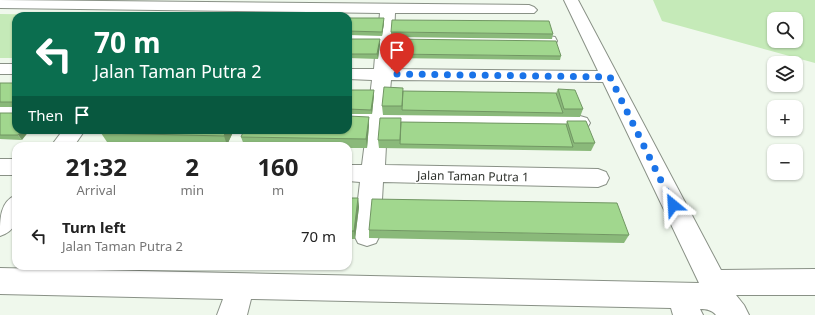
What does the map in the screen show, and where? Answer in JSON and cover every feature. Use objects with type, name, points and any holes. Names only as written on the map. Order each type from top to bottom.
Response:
[{"type":"street","points":[[571,0],[723,299]]},
{"type":"street","points":[[0,4],[528,10]]},
{"type":"street","points":[[367,235],[388,9]]},
{"type":"street","points":[[352,39],[552,41]]},
{"type":"street","points":[[0,69],[12,69]]},
{"type":"street","points":[[352,74],[610,77]]},
{"type":"street","points":[[0,112],[12,112]]},
{"type":"street","points":[[352,119],[580,123]]},
{"type":"street","points":[[65,142],[72,134]]},
{"type":"street","points":[[0,167],[12,167]]},
{"type":"street","name":"Jalan Taman Putra 1","points":[[352,173],[598,178]]},
{"type":"street","points":[[0,226],[12,210]]},
{"type":"street","points":[[0,281],[241,285],[684,305],[705,296],[723,299],[815,282]]},
{"type":"street","points":[[232,315],[241,285]]},
{"type":"green space","points":[[653,0],[815,0],[815,63],[803,60],[803,56],[790,56],[662,21]]},
{"type":"green space","points":[[0,14],[12,14],[12,58],[0,58]]},
{"type":"building","points":[[352,18],[384,18],[382,32],[352,31]]},
{"type":"building","points":[[392,20],[549,21],[553,34],[391,32]]},
{"type":"building","points":[[352,39],[380,39],[377,54],[352,54]]},
{"type":"building","points":[[391,39],[556,41],[561,56],[389,54]]},
{"type":"building","points":[[0,83],[12,83],[12,102],[0,102]]},
{"type":"building","points":[[384,87],[403,88],[402,106],[382,106]]},
{"type":"building","points":[[558,89],[575,90],[583,109],[564,109]]},
{"type":"building","points":[[352,90],[374,90],[371,110],[352,109]]},
{"type":"building","points":[[403,91],[556,93],[563,113],[402,110]]},
{"type":"building","points":[[0,113],[12,113],[12,134],[19,134],[0,135]]},
{"type":"building","points":[[352,116],[369,117],[366,139],[241,137],[242,134],[352,134]]},
{"type":"building","points":[[380,118],[401,118],[400,140],[378,140]]},
{"type":"building","points":[[567,121],[586,121],[595,143],[574,143]]},
{"type":"building","points":[[401,122],[566,124],[573,147],[400,144]]},
{"type":"building","points":[[142,134],[225,134],[224,136]]},
{"type":"building","points":[[352,198],[358,198],[354,231],[352,231]]},
{"type":"building","points":[[372,199],[617,203],[629,235],[369,230]]},
{"type":"route","points":[[397,74],[610,77],[673,205]]}]
